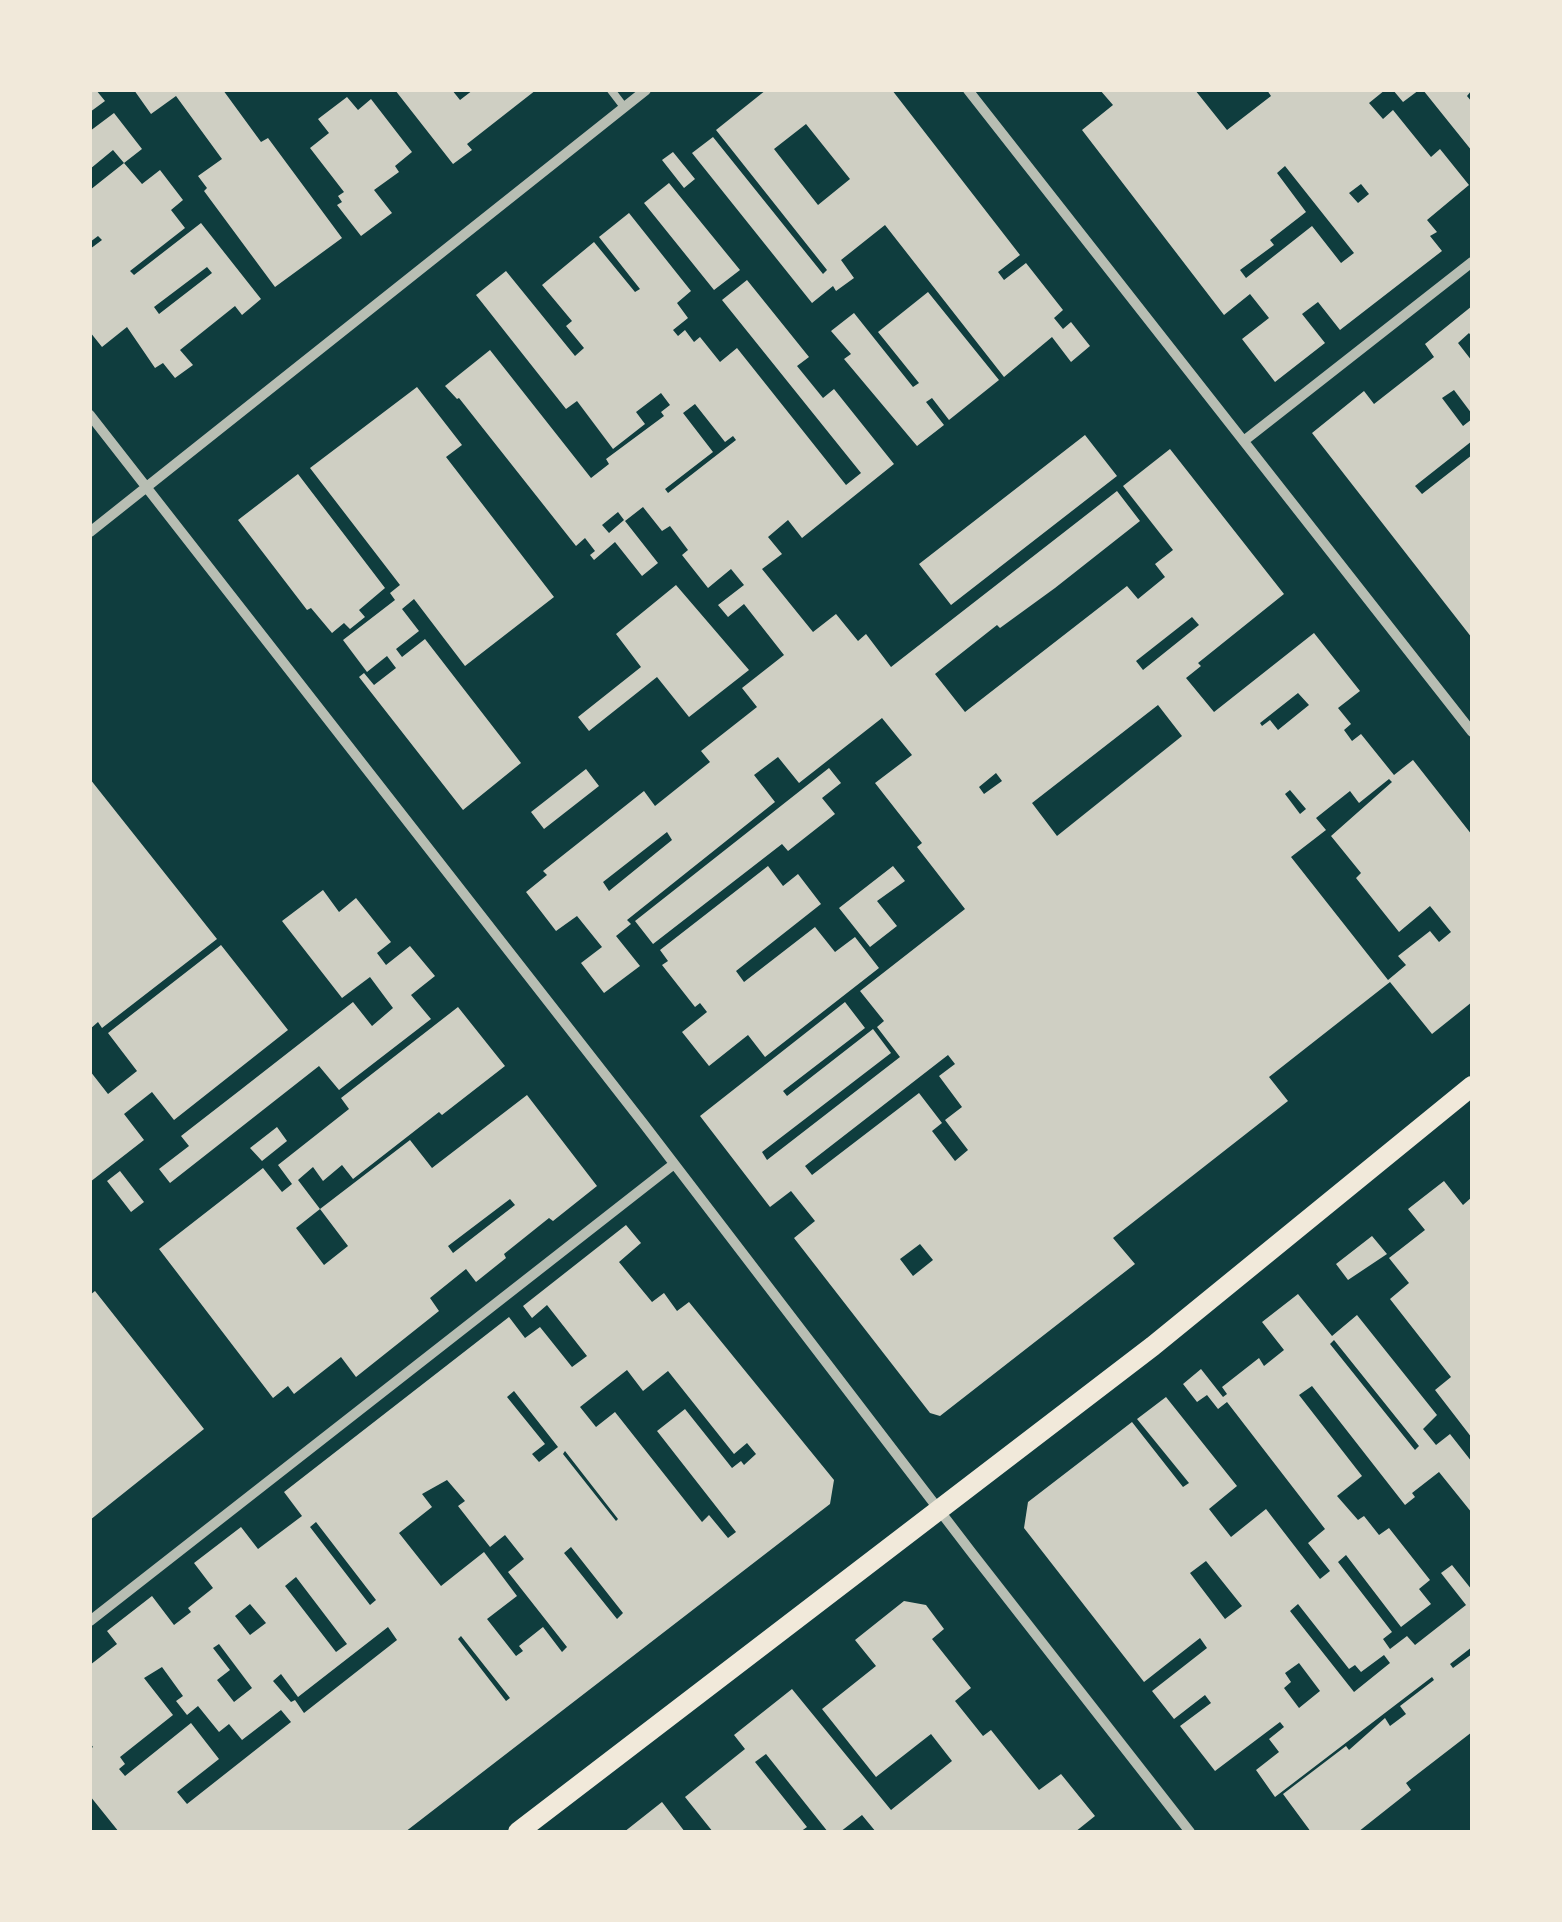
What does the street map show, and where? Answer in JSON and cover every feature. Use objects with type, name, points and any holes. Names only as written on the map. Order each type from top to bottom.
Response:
[{"type":"main road","points":[[518,1832],[1153,1346],[1472,1086]]},
{"type":"street","points":[[90,532],[646,90]]},
{"type":"street","points":[[968,90],[1472,732]]},
{"type":"street","points":[[1244,440],[1472,262]]},
{"type":"street","points":[[90,415],[1190,1832]]},
{"type":"street","points":[[90,1621],[674,1164]]},
{"type":"lane","points":[[610,90],[624,107]]},
{"type":"building","points":[[90,90],[96,90],[105,101],[90,112]]},
{"type":"building","points":[[134,90],[223,90],[261,142],[268,138],[342,238],[275,287],[204,191],[207,188],[198,176],[222,159],[176,96],[151,114]]},
{"type":"building","points":[[395,90],[452,90],[460,100],[473,90],[536,90],[467,144],[472,150],[453,164]]},
{"type":"building","points":[[766,90],[892,90],[1020,255],[998,272],[1004,280],[1026,263],[1063,310],[1054,318],[1063,329],[1071,322],[1090,346],[1071,362],[1052,337],[1004,377],[885,225],[841,260],[854,278],[836,291],[833,286],[812,303],[692,153],[713,137],[823,274],[827,270],[716,130]],"holes":[[[806,124],[850,179],[818,205],[774,149]]]},
{"type":"building","points":[[1100,90],[1195,90],[1227,130],[1271,96],[1267,90],[1385,90],[1369,103],[1383,119],[1393,110],[1431,157],[1440,149],[1469,185],[1427,220],[1437,232],[1430,236],[1442,251],[1340,330],[1318,302],[1302,314],[1325,343],[1275,382],[1242,339],[1269,318],[1250,294],[1224,315],[1082,130],[1113,105]],"holes":[[[1285,166],[1354,253],[1341,263],[1312,226],[1246,278],[1240,270],[1274,245],[1270,240],[1306,212],[1277,173]],[[1361,184],[1369,194],[1358,203],[1349,193]]]},
{"type":"building","points":[[1393,90],[1419,90],[1403,102]]},
{"type":"building","points":[[1423,90],[1472,90],[1467,96],[1472,102],[1472,151]]},
{"type":"building","points":[[347,97],[358,110],[371,99],[412,152],[395,166],[399,172],[374,190],[392,213],[361,236],[337,205],[342,202],[338,196],[344,192],[310,148],[329,133],[318,119]]},
{"type":"building","points":[[114,113],[142,149],[124,163],[113,150],[90,169],[90,131]]},
{"type":"building","points":[[673,152],[695,179],[684,188],[662,160]]},
{"type":"building","points":[[124,163],[142,184],[160,170],[183,200],[171,210],[185,228],[130,271],[134,275],[201,223],[261,299],[242,315],[235,306],[180,350],[193,365],[175,378],[163,363],[155,368],[127,327],[102,347],[90,332],[90,249],[102,240],[98,236],[90,242],[90,190]],"holes":[[[207,267],[212,273],[159,314],[154,307]]]},
{"type":"building","points":[[669,183],[740,270],[714,290],[644,203]]},
{"type":"building","points":[[629,213],[691,291],[677,303],[688,318],[673,330],[678,336],[685,330],[694,342],[700,337],[720,362],[737,348],[846,485],[861,473],[722,300],[747,280],[809,357],[797,366],[823,398],[834,389],[894,464],[802,538],[788,520],[768,537],[782,554],[762,569],[813,632],[836,614],[858,641],[866,634],[891,667],[1117,491],[1140,521],[935,674],[965,712],[1127,586],[1138,599],[1165,577],[1155,564],[1173,550],[1123,486],[1170,449],[1284,594],[1198,663],[1201,666],[1186,678],[1214,712],[1314,633],[1360,691],[1338,708],[1351,724],[1344,730],[1352,741],[1361,734],[1394,775],[1413,760],[1472,835],[1472,1002],[1432,1034],[1390,982],[1269,1077],[1288,1101],[1113,1238],[1135,1264],[940,1416],[930,1413],[794,1238],[815,1221],[791,1191],[770,1207],[700,1116],[845,1002],[865,1028],[783,1091],[787,1096],[873,1029],[891,1053],[762,1152],[767,1160],[900,1057],[877,1027],[884,1021],[860,991],[965,909],[917,847],[922,843],[875,783],[912,755],[882,718],[799,783],[778,757],[754,775],[775,802],[627,920],[631,924],[616,936],[640,966],[604,993],[581,963],[602,947],[577,916],[556,931],[526,892],[547,875],[543,871],[644,791],[655,806],[710,762],[701,751],[757,707],[742,688],[784,655],[744,604],[728,617],[718,605],[744,585],[731,569],[708,588],[682,555],[688,550],[670,526],[662,531],[643,507],[625,521],[658,563],[642,576],[615,542],[594,560],[590,555],[595,551],[585,538],[576,546],[459,398],[445,386],[490,350],[591,478],[609,464],[606,459],[664,416],[661,412],[670,405],[661,393],[636,412],[645,424],[613,449],[577,401],[566,409],[476,295],[506,271],[575,356],[584,348],[566,326],[572,321],[542,285],[594,242],[635,292],[640,289],[599,237]],"holes":[[[695,404],[725,442],[733,436],[736,440],[668,493],[665,489],[713,452],[683,413]],[[618,512],[624,520],[609,533],[602,525]],[[1192,617],[1199,625],[1143,670],[1136,661]],[[1298,693],[1309,705],[1278,730],[1270,720],[1262,726],[1260,723]],[[1158,705],[1182,736],[1057,836],[1032,803]],[[996,773],[1002,781],[984,794],[979,787]],[[1389,779],[1392,782],[1331,836],[1361,873],[1356,878],[1399,932],[1430,906],[1451,932],[1439,942],[1430,931],[1398,956],[1406,965],[1388,980],[1291,857],[1326,830],[1316,818],[1350,791],[1359,803]],[[1290,790],[1306,809],[1300,814],[1285,794]],[[667,832],[672,840],[609,891],[603,882]],[[948,1055],[955,1064],[939,1076],[962,1107],[945,1120],[968,1150],[955,1161],[932,1131],[942,1123],[919,1093],[812,1175],[805,1166]],[[920,1244],[933,1260],[913,1276],[900,1259]]]},
{"type":"building","points":[[928,292],[999,380],[949,420],[932,398],[926,402],[944,425],[917,446],[844,359],[851,354],[831,331],[854,313],[913,387],[919,383],[878,332]]},
{"type":"building","points":[[1472,306],[1472,337],[1469,333],[1458,343],[1472,361],[1472,414],[1454,390],[1442,398],[1463,426],[1472,419],[1472,441],[1415,486],[1422,494],[1472,455],[1472,638],[1312,433],[1364,391],[1374,404],[1434,357],[1425,344]]},
{"type":"building","points":[[417,387],[462,445],[446,457],[554,597],[465,666],[414,599],[402,609],[419,631],[396,649],[402,657],[425,639],[521,763],[463,810],[359,677],[364,673],[374,685],[396,668],[387,656],[367,672],[343,640],[395,600],[390,593],[400,585],[310,468]]},
{"type":"building","points":[[1085,435],[1117,476],[951,605],[919,564]]},
{"type":"building","points":[[298,474],[385,588],[359,610],[365,617],[350,629],[344,623],[332,633],[311,608],[307,610],[238,520]]},
{"type":"building","points":[[676,585],[749,670],[689,717],[657,677],[589,731],[578,717],[641,667],[616,634]]},
{"type":"building","points":[[829,768],[841,783],[822,798],[835,814],[788,851],[782,844],[653,944],[635,921]]},
{"type":"building","points":[[586,769],[599,786],[544,829],[531,812]]},
{"type":"building","points":[[90,779],[217,939],[102,1028],[98,1022],[90,1029]]},
{"type":"building","points":[[768,866],[783,886],[798,874],[821,904],[736,971],[744,982],[815,927],[835,952],[855,937],[879,968],[765,1057],[748,1035],[709,1066],[682,1032],[707,1012],[700,1003],[695,1007],[662,965],[668,961],[660,950]]},
{"type":"building","points":[[893,866],[905,881],[877,901],[897,926],[870,947],[839,908]]},
{"type":"building","points":[[323,890],[339,912],[356,898],[391,942],[377,953],[386,965],[410,946],[435,976],[411,995],[431,1019],[339,1090],[319,1066],[170,1183],[159,1169],[189,1146],[181,1136],[353,1002],[372,1026],[393,1008],[370,977],[342,998],[282,921]]},
{"type":"building","points":[[221,945],[288,1030],[174,1120],[152,1092],[124,1114],[144,1140],[90,1182],[90,1071],[108,1094],[137,1071],[108,1033]]},
{"type":"building","points":[[458,1007],[505,1066],[353,1179],[342,1165],[323,1181],[313,1167],[298,1180],[320,1209],[410,1140],[432,1168],[527,1095],[597,1186],[553,1221],[549,1218],[476,1282],[466,1269],[430,1298],[439,1311],[356,1377],[341,1357],[294,1394],[288,1386],[273,1398],[159,1249],[263,1168],[282,1192],[292,1184],[278,1165],[349,1109],[341,1098]],"holes":[[[510,1199],[515,1205],[453,1253],[448,1246]],[[320,1209],[348,1246],[324,1265],[296,1228]]]},
{"type":"building","points":[[277,1127],[287,1141],[262,1161],[250,1148]]},
{"type":"building","points":[[120,1171],[144,1202],[131,1212],[107,1181]]},
{"type":"building","points":[[1444,1181],[1463,1205],[1472,1197],[1472,1438],[1435,1390],[1451,1377],[1390,1299],[1409,1283],[1389,1258],[1425,1230],[1408,1209]]},
{"type":"building","points":[[626,1225],[641,1243],[619,1262],[652,1302],[664,1293],[677,1311],[689,1302],[834,1480],[830,1504],[405,1832],[119,1832],[90,1796],[90,1665],[117,1644],[107,1631],[152,1596],[174,1625],[191,1612],[188,1608],[213,1588],[194,1563],[241,1527],[258,1549],[302,1516],[284,1492],[509,1317],[525,1338],[540,1327],[572,1367],[587,1356],[547,1305],[532,1318],[523,1306]],"holes":[[[627,1370],[643,1391],[668,1371],[734,1454],[747,1443],[756,1454],[744,1465],[741,1461],[732,1468],[685,1409],[657,1431],[736,1532],[728,1538],[709,1515],[702,1522],[615,1412],[596,1427],[580,1407]],[[514,1391],[558,1447],[539,1462],[532,1454],[545,1444],[507,1397]],[[565,1451],[618,1519],[563,1454]],[[447,1480],[465,1501],[458,1506],[490,1547],[505,1535],[524,1559],[508,1572],[567,1647],[562,1652],[543,1627],[519,1646],[523,1651],[516,1656],[487,1619],[517,1596],[484,1552],[441,1586],[399,1533],[432,1507],[422,1494]],[[316,1522],[376,1600],[370,1605],[310,1527]],[[571,1547],[623,1613],[617,1619],[564,1553]],[[296,1577],[347,1644],[336,1652],[285,1586]],[[250,1604],[266,1623],[250,1635],[235,1616]],[[388,1627],[397,1640],[304,1713],[273,1681],[281,1674],[298,1697]],[[461,1636],[510,1698],[506,1701],[458,1639]],[[219,1644],[252,1688],[234,1702],[217,1680],[230,1670],[213,1648]],[[162,1667],[183,1696],[176,1701],[187,1715],[198,1706],[219,1732],[229,1724],[242,1740],[281,1710],[291,1722],[187,1804],[177,1792],[219,1759],[191,1723],[125,1776],[119,1769],[125,1764],[120,1757],[173,1715],[144,1678]]]},
{"type":"building","points":[[1372,1236],[1387,1254],[1348,1280],[1336,1264]]},
{"type":"building","points":[[95,1291],[204,1429],[90,1520],[90,1295]]},
{"type":"building","points":[[1298,1294],[1332,1336],[1357,1315],[1437,1415],[1423,1429],[1436,1445],[1450,1434],[1472,1462],[1472,1513],[1439,1472],[1412,1493],[1415,1497],[1405,1505],[1312,1386],[1299,1395],[1362,1476],[1337,1496],[1358,1520],[1364,1516],[1379,1535],[1389,1528],[1430,1580],[1419,1589],[1431,1604],[1401,1627],[1346,1555],[1338,1562],[1392,1632],[1383,1639],[1390,1649],[1407,1636],[1415,1645],[1466,1605],[1441,1573],[1452,1565],[1472,1590],[1472,1647],[1450,1664],[1453,1668],[1472,1654],[1472,1732],[1406,1783],[1411,1790],[1358,1832],[1311,1832],[1283,1794],[1346,1746],[1349,1750],[1385,1718],[1390,1726],[1406,1714],[1400,1706],[1434,1680],[1432,1677],[1275,1797],[1256,1770],[1279,1752],[1269,1739],[1284,1727],[1280,1722],[1215,1771],[1180,1726],[1211,1703],[1205,1695],[1174,1719],[1152,1691],[1207,1648],[1200,1638],[1144,1682],[1024,1528],[1028,1502],[1132,1422],[1183,1487],[1189,1483],[1137,1419],[1166,1397],[1237,1486],[1209,1509],[1231,1537],[1266,1509],[1320,1579],[1330,1571],[1308,1543],[1325,1529],[1227,1402],[1218,1409],[1207,1395],[1197,1402],[1183,1384],[1201,1369],[1223,1397],[1227,1394],[1222,1387],[1259,1358],[1264,1366],[1284,1350],[1262,1322]],"holes":[[[1334,1340],[1419,1446],[1415,1450],[1330,1344]],[[1206,1561],[1242,1606],[1225,1619],[1190,1573]],[[1298,1604],[1349,1669],[1355,1665],[1361,1672],[1384,1655],[1390,1663],[1354,1692],[1290,1611]],[[1299,1663],[1320,1691],[1299,1708],[1284,1688],[1291,1682],[1285,1673]]]},
{"type":"building","points":[[904,1601],[926,1605],[944,1629],[932,1639],[971,1688],[955,1701],[983,1736],[991,1730],[1039,1790],[1061,1774],[1095,1816],[1075,1832],[876,1832],[862,1815],[840,1832],[828,1832],[766,1754],[755,1762],[807,1827],[800,1832],[713,1832],[685,1797],[745,1749],[734,1735],[792,1689],[891,1810],[952,1761],[931,1734],[876,1777],[822,1709],[876,1666],[855,1640]]},
{"type":"building","points":[[662,1802],[685,1832],[624,1832]]}]
